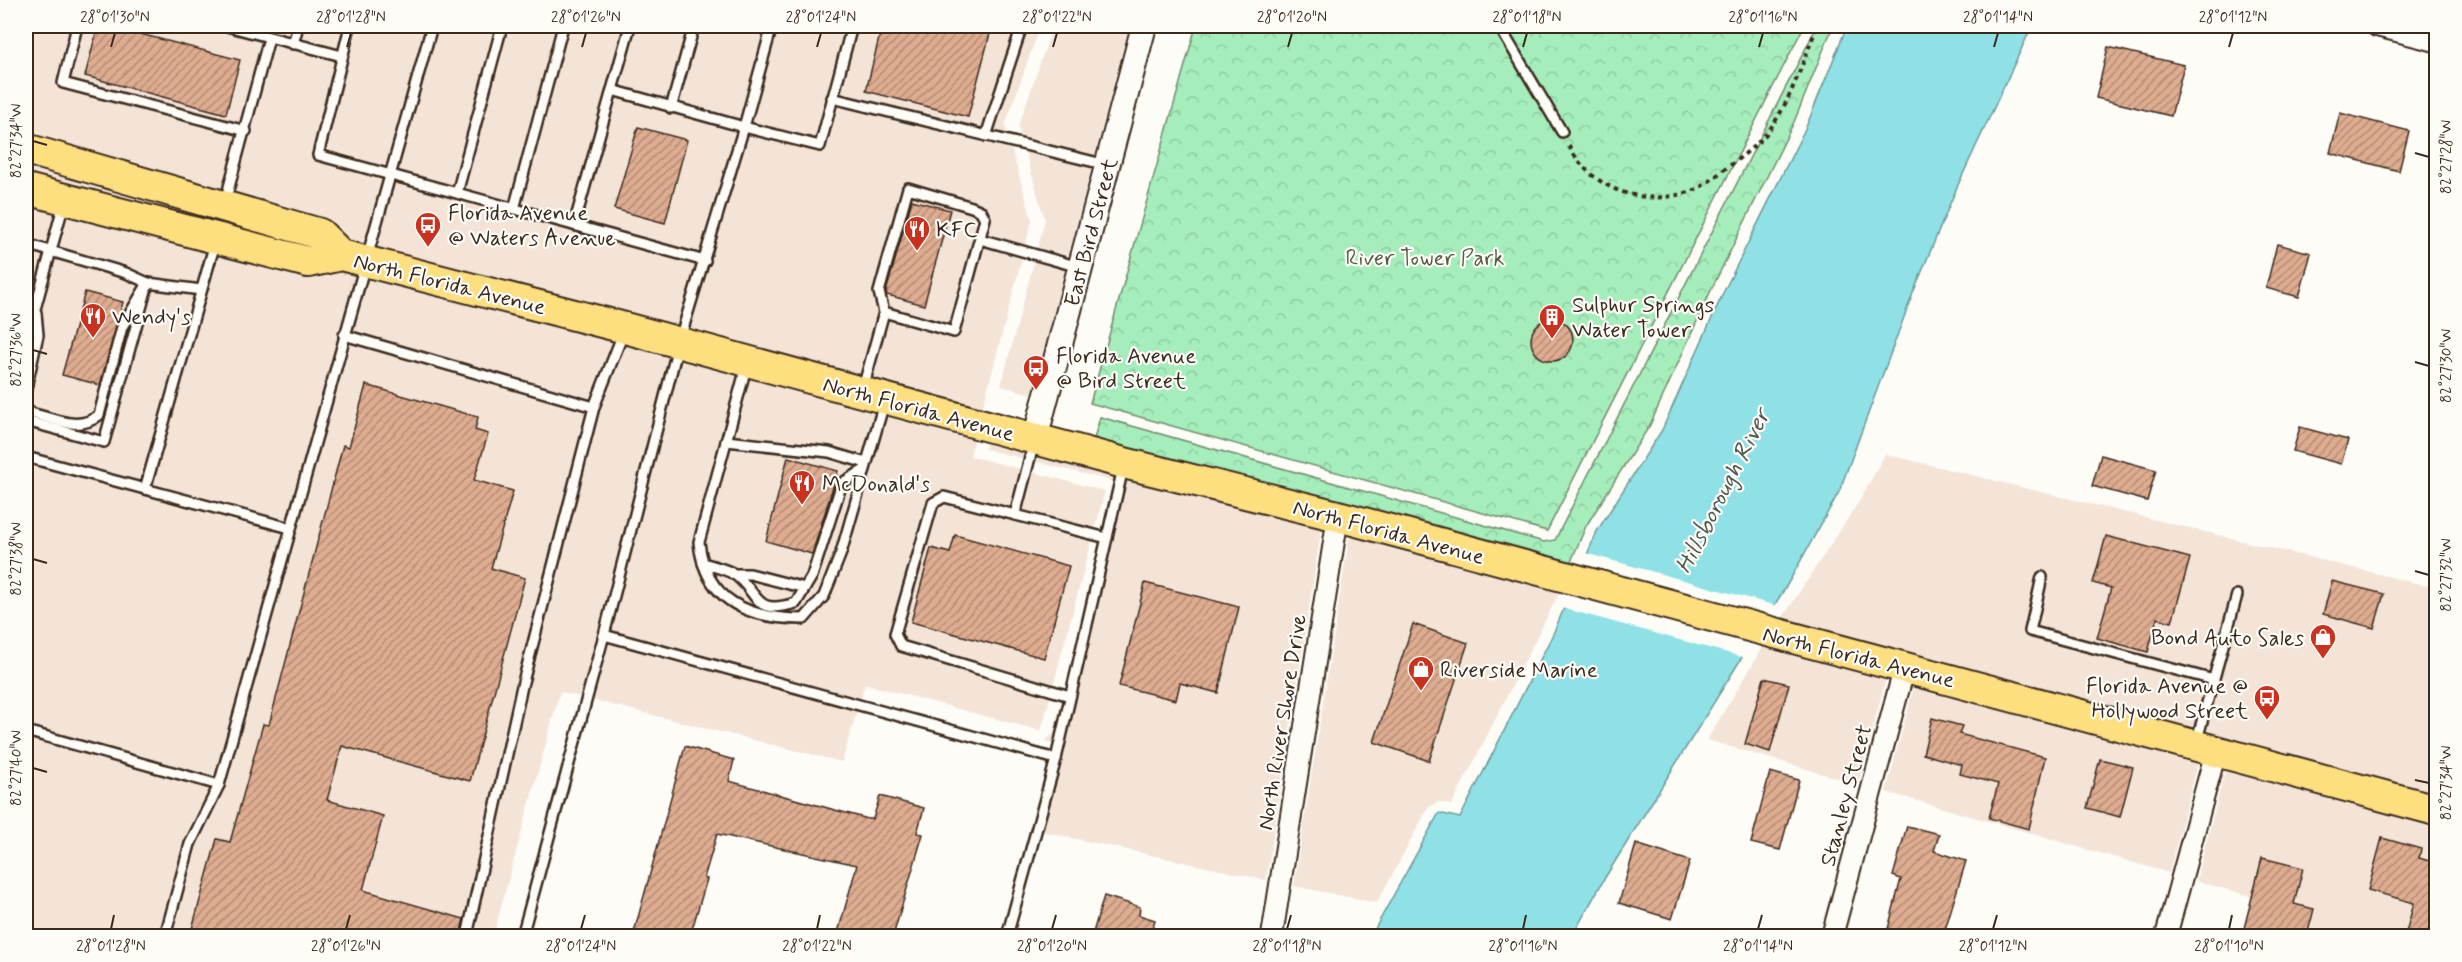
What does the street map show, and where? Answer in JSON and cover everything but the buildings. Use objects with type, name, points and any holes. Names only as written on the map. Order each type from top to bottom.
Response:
[{"type":"main road","name":"North Florida Avenue","points":[[26,149],[320,234],[353,258]]},
{"type":"main road","name":"North Florida Avenue","points":[[26,189],[308,262],[353,258],[625,328],[1124,463],[1338,516],[1771,634],[1905,666],[2436,810]]},
{"type":"street","name":"East Bird Street","points":[[1035,439],[1144,26]]},
{"type":"street","points":[[2377,26],[2436,41]]},
{"type":"street","name":"North River Shore Drive","points":[[1272,936],[1338,516]]},
{"type":"street","name":"Stanley Street","points":[[1832,936],[1905,666]]},
{"type":"street","points":[[2166,936],[2206,748]]},
{"type":"lane","points":[[77,26],[63,83],[246,130]]},
{"type":"lane","points":[[227,26],[342,56]]},
{"type":"lane","points":[[293,44],[298,26]]},
{"type":"lane","points":[[350,26],[318,154],[705,261]]},
{"type":"lane","points":[[165,936],[190,844],[219,784],[344,335],[353,258],[391,175],[432,26]]},
{"type":"lane","points":[[457,193],[502,26]]},
{"type":"lane","points":[[514,209],[563,26]]},
{"type":"lane","points":[[574,225],[630,26]]},
{"type":"lane","points":[[671,108],[694,26]]},
{"type":"lane","points":[[522,936],[604,635],[679,342],[705,261],[772,26]]},
{"type":"lane","points":[[612,90],[820,147],[852,26]]},
{"type":"lane","points":[[986,136],[1022,26]]},
{"type":"lane","points":[[1499,26],[1562,132]]},
{"type":"lane","points":[[225,205],[269,38]]},
{"type":"lane","points":[[832,98],[1107,165]]},
{"type":"lane","points":[[748,361],[702,526],[699,542],[703,563],[710,582],[750,613],[777,619],[804,619],[824,596],[841,553],[865,467],[884,312],[879,292],[908,188],[981,211],[985,219],[954,332],[884,312]]},
{"type":"lane","points":[[26,342],[65,200]]},
{"type":"lane","points":[[145,489],[217,238]]},
{"type":"lane","points":[[980,239],[1080,267]]},
{"type":"lane","points":[[26,244],[126,273],[148,283],[201,290]]},
{"type":"lane","points":[[26,408],[31,413],[79,425],[89,423],[99,415],[122,327],[148,283]]},
{"type":"lane","points":[[26,421],[104,442],[148,283]]},
{"type":"lane","points":[[26,389],[38,335],[36,305]]},
{"type":"lane","points":[[467,936],[522,686],[594,406],[625,328]]},
{"type":"lane","points":[[344,335],[594,406]]},
{"type":"lane","points":[[1015,515],[1035,439]]},
{"type":"lane","points":[[726,441],[830,452],[865,467]]},
{"type":"lane","points":[[26,457],[290,528]]},
{"type":"lane","points":[[1007,936],[1056,759],[1124,463]]},
{"type":"lane","points":[[733,574],[760,604],[776,609],[796,603],[812,576],[842,483],[865,467]]},
{"type":"lane","points":[[1070,696],[901,646],[895,634],[933,503],[944,497],[1107,538]]},
{"type":"lane","points":[[703,563],[733,574],[750,574],[805,588]]},
{"type":"lane","points":[[2043,578],[2030,631],[2214,680]]},
{"type":"lane","points":[[2206,748],[2214,680],[2236,594]]},
{"type":"lane","points":[[604,635],[1056,759]]},
{"type":"lane","points":[[26,731],[219,784]]},
{"type":"path","points":[[1562,132],[1577,161],[1592,177],[1611,188],[1628,194],[1673,196],[1697,189],[1748,152],[1772,126],[1817,26]]},
{"type":"shaded area","points":[[26,26],[1040,26],[1005,126],[1032,220],[970,456],[1105,491],[1041,731],[865,684],[842,762],[560,692],[493,936],[26,936]]},
{"type":"shaded area","points":[[1053,26],[1129,26],[1032,394],[1001,386],[1045,220],[1018,127]]},
{"type":"shaded area","points":[[986,444],[1322,525],[1266,880],[1040,831],[1062,746],[1045,741],[1053,734],[1117,490],[1108,480],[985,449]]},
{"type":"shaded area","points":[[1885,454],[2436,588],[2436,764],[2428,795],[1779,623],[1862,497]]},
{"type":"shaded area","points":[[1350,532],[1560,591],[1452,805],[1438,802],[1428,808],[1377,903],[1294,886]]},
{"type":"shaded area","points":[[1764,645],[1887,675],[1858,784],[1707,740]]},
{"type":"shaded area","points":[[1915,682],[2199,759],[2169,873],[1886,792]]},
{"type":"shaded area","points":[[2226,767],[2436,823],[2436,936],[2304,936],[2310,913],[2196,881]]},
{"type":"green space","name":"River Tower Park","points":[[1196,26],[1804,26],[1547,531],[1090,403]]},
{"type":"green space","points":[[1817,26],[1833,26],[1794,122],[1713,286],[1650,425],[1586,526],[1569,566],[1094,439],[1100,417],[1544,542],[1555,540]]},
{"type":"water","name":"Hillsborough River","points":[[1847,26],[2032,26],[1957,187],[1913,293],[1839,492],[1787,585],[1606,876],[1572,936],[1371,936],[1439,813],[1460,818],[1553,634],[1597,531],[1662,430],[1724,291],[1806,127]]},
{"type":"pier","points":[[1585,553],[1777,606],[1746,658],[1562,608]]},
{"type":"place","name":"Florida Avenue @ Waters Avenue","points":[[428,248]]},
{"type":"place","name":"KFC","points":[[917,252]]},
{"type":"place","name":"Wendy's","points":[[93,339]]},
{"type":"place","name":"Sulphur Springs Water Tower","points":[[1552,340]]},
{"type":"place","name":"Florida Avenue @ Bird Street","points":[[1036,391]]},
{"type":"place","name":"McDonald's","points":[[802,506]]},
{"type":"place","name":"Bond Auto Sales","points":[[2323,660]]},
{"type":"place","name":"Riverside Marine","points":[[1421,692]]},
{"type":"place","name":"Florida Avenue @ Hollywood Street","points":[[2267,721]]}]
